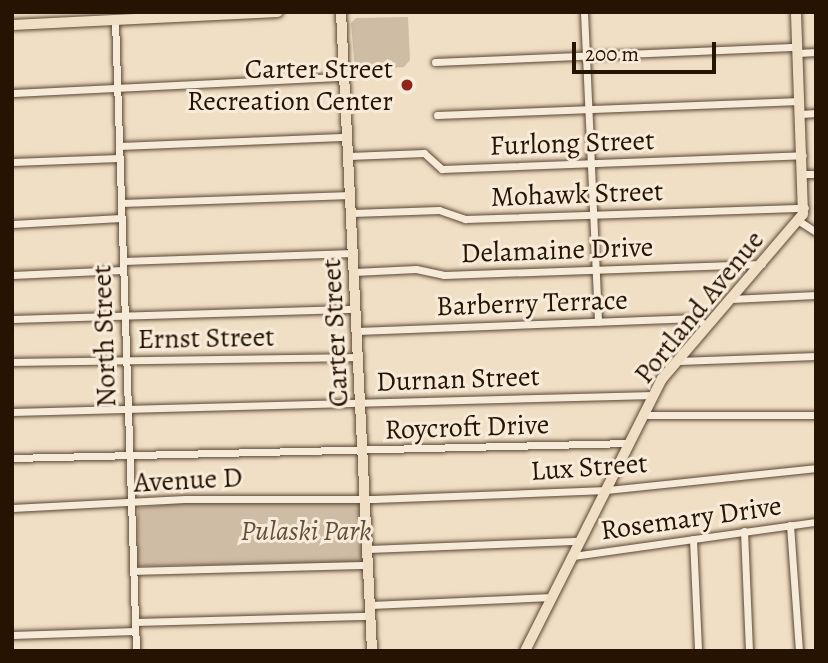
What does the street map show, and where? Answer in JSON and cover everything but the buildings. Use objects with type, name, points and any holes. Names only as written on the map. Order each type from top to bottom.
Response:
[{"type":"main road","points":[[12,25],[82,17],[115,20],[137,16],[278,12]]},
{"type":"main road","name":"Carter Street","points":[[341,12],[372,651]]},
{"type":"main road","name":"Portland Avenue","points":[[526,651],[654,395],[706,326],[799,221],[805,208],[796,12]]},
{"type":"street","points":[[584,12],[598,322]]},
{"type":"street","name":"North Street","points":[[115,20],[136,651]]},
{"type":"street","points":[[435,62],[798,50],[816,52]]},
{"type":"street","points":[[12,93],[345,77]]},
{"type":"street","points":[[437,115],[800,101]]},
{"type":"street","points":[[801,114],[816,113]]},
{"type":"street","points":[[119,146],[348,137]]},
{"type":"street","name":"Furlong Street","points":[[349,156],[425,153],[442,169],[803,155]]},
{"type":"street","points":[[12,162],[119,158]]},
{"type":"street","points":[[803,174],[816,174]]},
{"type":"street","points":[[121,203],[351,195]]},
{"type":"street","name":"Mohawk Street","points":[[352,213],[439,209],[465,219],[805,208]]},
{"type":"street","points":[[12,224],[121,218]]},
{"type":"street","points":[[799,221],[816,232]]},
{"type":"street","points":[[12,275],[353,253]]},
{"type":"street","name":"Delamaine Drive","points":[[354,272],[416,270],[444,275],[762,264]]},
{"type":"street","points":[[732,299],[816,295]]},
{"type":"street","points":[[12,318],[356,309]]},
{"type":"street","name":"Barberry Terrace","points":[[357,331],[697,318],[706,326]]},
{"type":"street","points":[[678,361],[816,356]]},
{"type":"street","name":"Ernst Street","points":[[12,362],[358,357]]},
{"type":"street","name":"Durnan Street","points":[[12,412],[654,395]]},
{"type":"street","points":[[644,415],[816,415]]},
{"type":"street","name":"Roycroft Drive","points":[[12,458],[353,447],[363,450],[630,443]]},
{"type":"street","name":"Lux Street","points":[[365,499],[607,490],[816,468]]},
{"type":"street","name":"Avenue D","points":[[12,508],[305,496],[365,499]]},
{"type":"street","name":"Rosemary Drive","points":[[573,556],[816,522]]},
{"type":"street","points":[[790,525],[800,651]]},
{"type":"street","points":[[744,531],[749,651]]},
{"type":"street","points":[[693,538],[698,651]]},
{"type":"street","points":[[368,550],[580,541]]},
{"type":"street","points":[[134,571],[368,565]]},
{"type":"street","points":[[370,605],[552,597]]},
{"type":"street","points":[[135,622],[371,617]]},
{"type":"street","points":[[12,635],[135,631]]},
{"type":"green space","points":[[408,17],[410,60],[404,67],[355,71],[351,23],[356,18]]},
{"type":"green space","name":"Pulaski Park","points":[[186,502],[359,503],[363,562],[137,566],[138,508]]},
{"type":"place","name":"Carter Street Recreation Center","points":[[407,85]]}]
